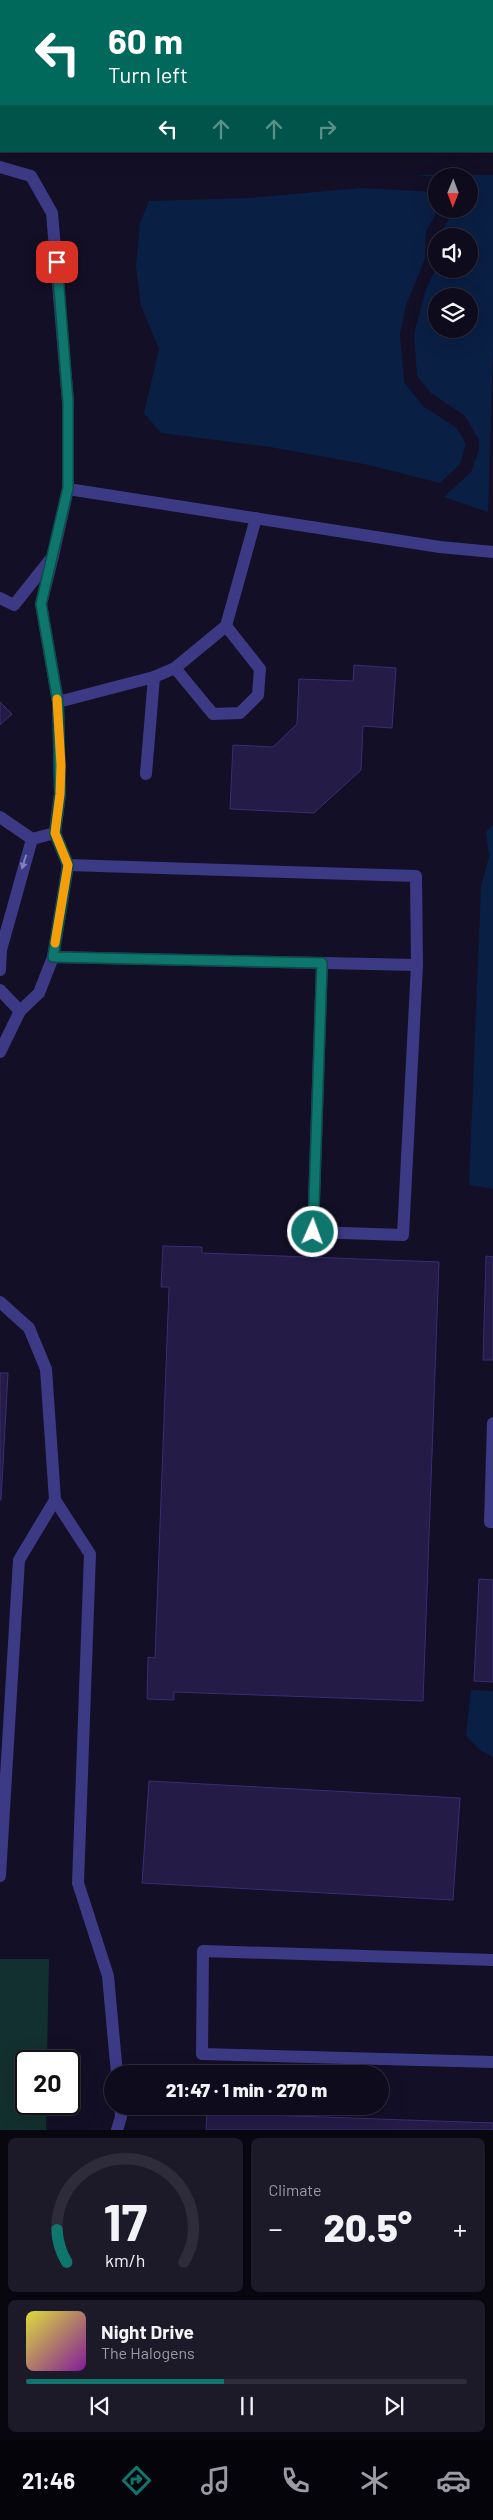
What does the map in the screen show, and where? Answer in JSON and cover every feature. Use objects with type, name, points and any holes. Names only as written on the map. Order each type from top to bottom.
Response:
[{"type":"lane","points":[[0,167],[31,176],[52,213],[68,402],[68,488],[54,556],[41,604],[58,702],[60,784],[55,833],[68,865],[53,957],[39,992],[5,1030],[0,1052]]},
{"type":"lane","points":[[68,488],[440,547],[493,552]]},
{"type":"lane","points":[[58,702],[154,677],[176,668],[226,626],[256,518]]},
{"type":"lane","points":[[0,598],[14,605],[54,556]]},
{"type":"lane","points":[[176,668],[213,714],[240,713],[258,695],[260,669],[226,626]]},
{"type":"lane","points":[[146,774],[154,677]]},
{"type":"lane","points":[[0,817],[32,839],[55,833]]},
{"type":"lane","points":[[0,970],[1,950],[32,839]]},
{"type":"lane","points":[[68,865],[416,876],[417,965],[403,1235],[313,1232],[322,963]]},
{"type":"lane","points":[[53,957],[417,965]]},
{"type":"lane","points":[[0,990],[20,1011]]},
{"type":"lane","points":[[0,1302],[29,1328],[46,1369],[55,1500],[90,1554],[78,1883],[108,1976],[116,2065]]},
{"type":"lane","points":[[493,1423],[490,1522],[493,1522]]},
{"type":"lane","points":[[0,1876],[19,1560],[55,1500]]},
{"type":"lane","points":[[493,1960],[203,1952],[202,2044],[202,2054],[493,2062]]},
{"type":"lane","points":[[117,2130],[121,2115]]},
{"type":"green space","points":[[0,1959],[49,1959],[47,2050],[15,2050],[15,2115],[47,2115],[46,2130],[0,2130]]},
{"type":"water","points":[[478,175],[493,175],[493,349],[488,512],[444,497],[471,472],[479,450],[479,440],[465,416],[431,393],[417,376],[414,334],[426,289],[432,278],[478,278],[478,228],[444,228],[450,218],[478,218]]},
{"type":"water","points":[[361,188],[428,192],[428,218],[434,218],[426,231],[425,259],[406,305],[400,334],[404,382],[423,406],[457,428],[466,444],[460,464],[440,483],[369,465],[270,447],[161,433],[144,413],[159,349],[141,306],[136,266],[140,223],[149,201],[247,198]]},
{"type":"water","points":[[493,825],[493,1189],[469,1185],[481,886],[489,857],[486,832]]},
{"type":"water","points":[[471,1690],[493,1691],[493,1757],[480,1750],[466,1736]]},
{"type":"building","points":[[354,665],[396,668],[392,728],[363,726],[361,770],[314,813],[230,809],[233,745],[273,747],[297,724],[299,679],[353,681]]},
{"type":"building","points":[[0,702],[12,714],[0,725]]},
{"type":"building","points":[[163,1246],[202,1247],[202,1253],[439,1262],[423,1701],[174,1692],[174,1700],[147,1699],[148,1657],[155,1658],[169,1287],[161,1287]]},
{"type":"building","points":[[486,1256],[493,1257],[493,1360],[483,1360]]},
{"type":"building","points":[[0,1373],[8,1373],[1,1500],[0,1500]]},
{"type":"building","points":[[479,1579],[493,1580],[493,1682],[474,1681]]},
{"type":"building","points":[[149,1781],[460,1798],[453,1900],[142,1883]]},
{"type":"building","points":[[207,2115],[264,2115],[493,2123],[493,2130],[206,2130]]},
{"type":"slow traffic","points":[[55,943],[68,865],[55,833],[60,794],[61,765],[57,699]]},
{"type":"route","points":[[57,262],[68,402],[68,488],[54,556],[41,604],[58,702],[61,765],[60,794],[55,833],[68,865],[53,957],[148,961],[322,963],[313,1232]]}]
